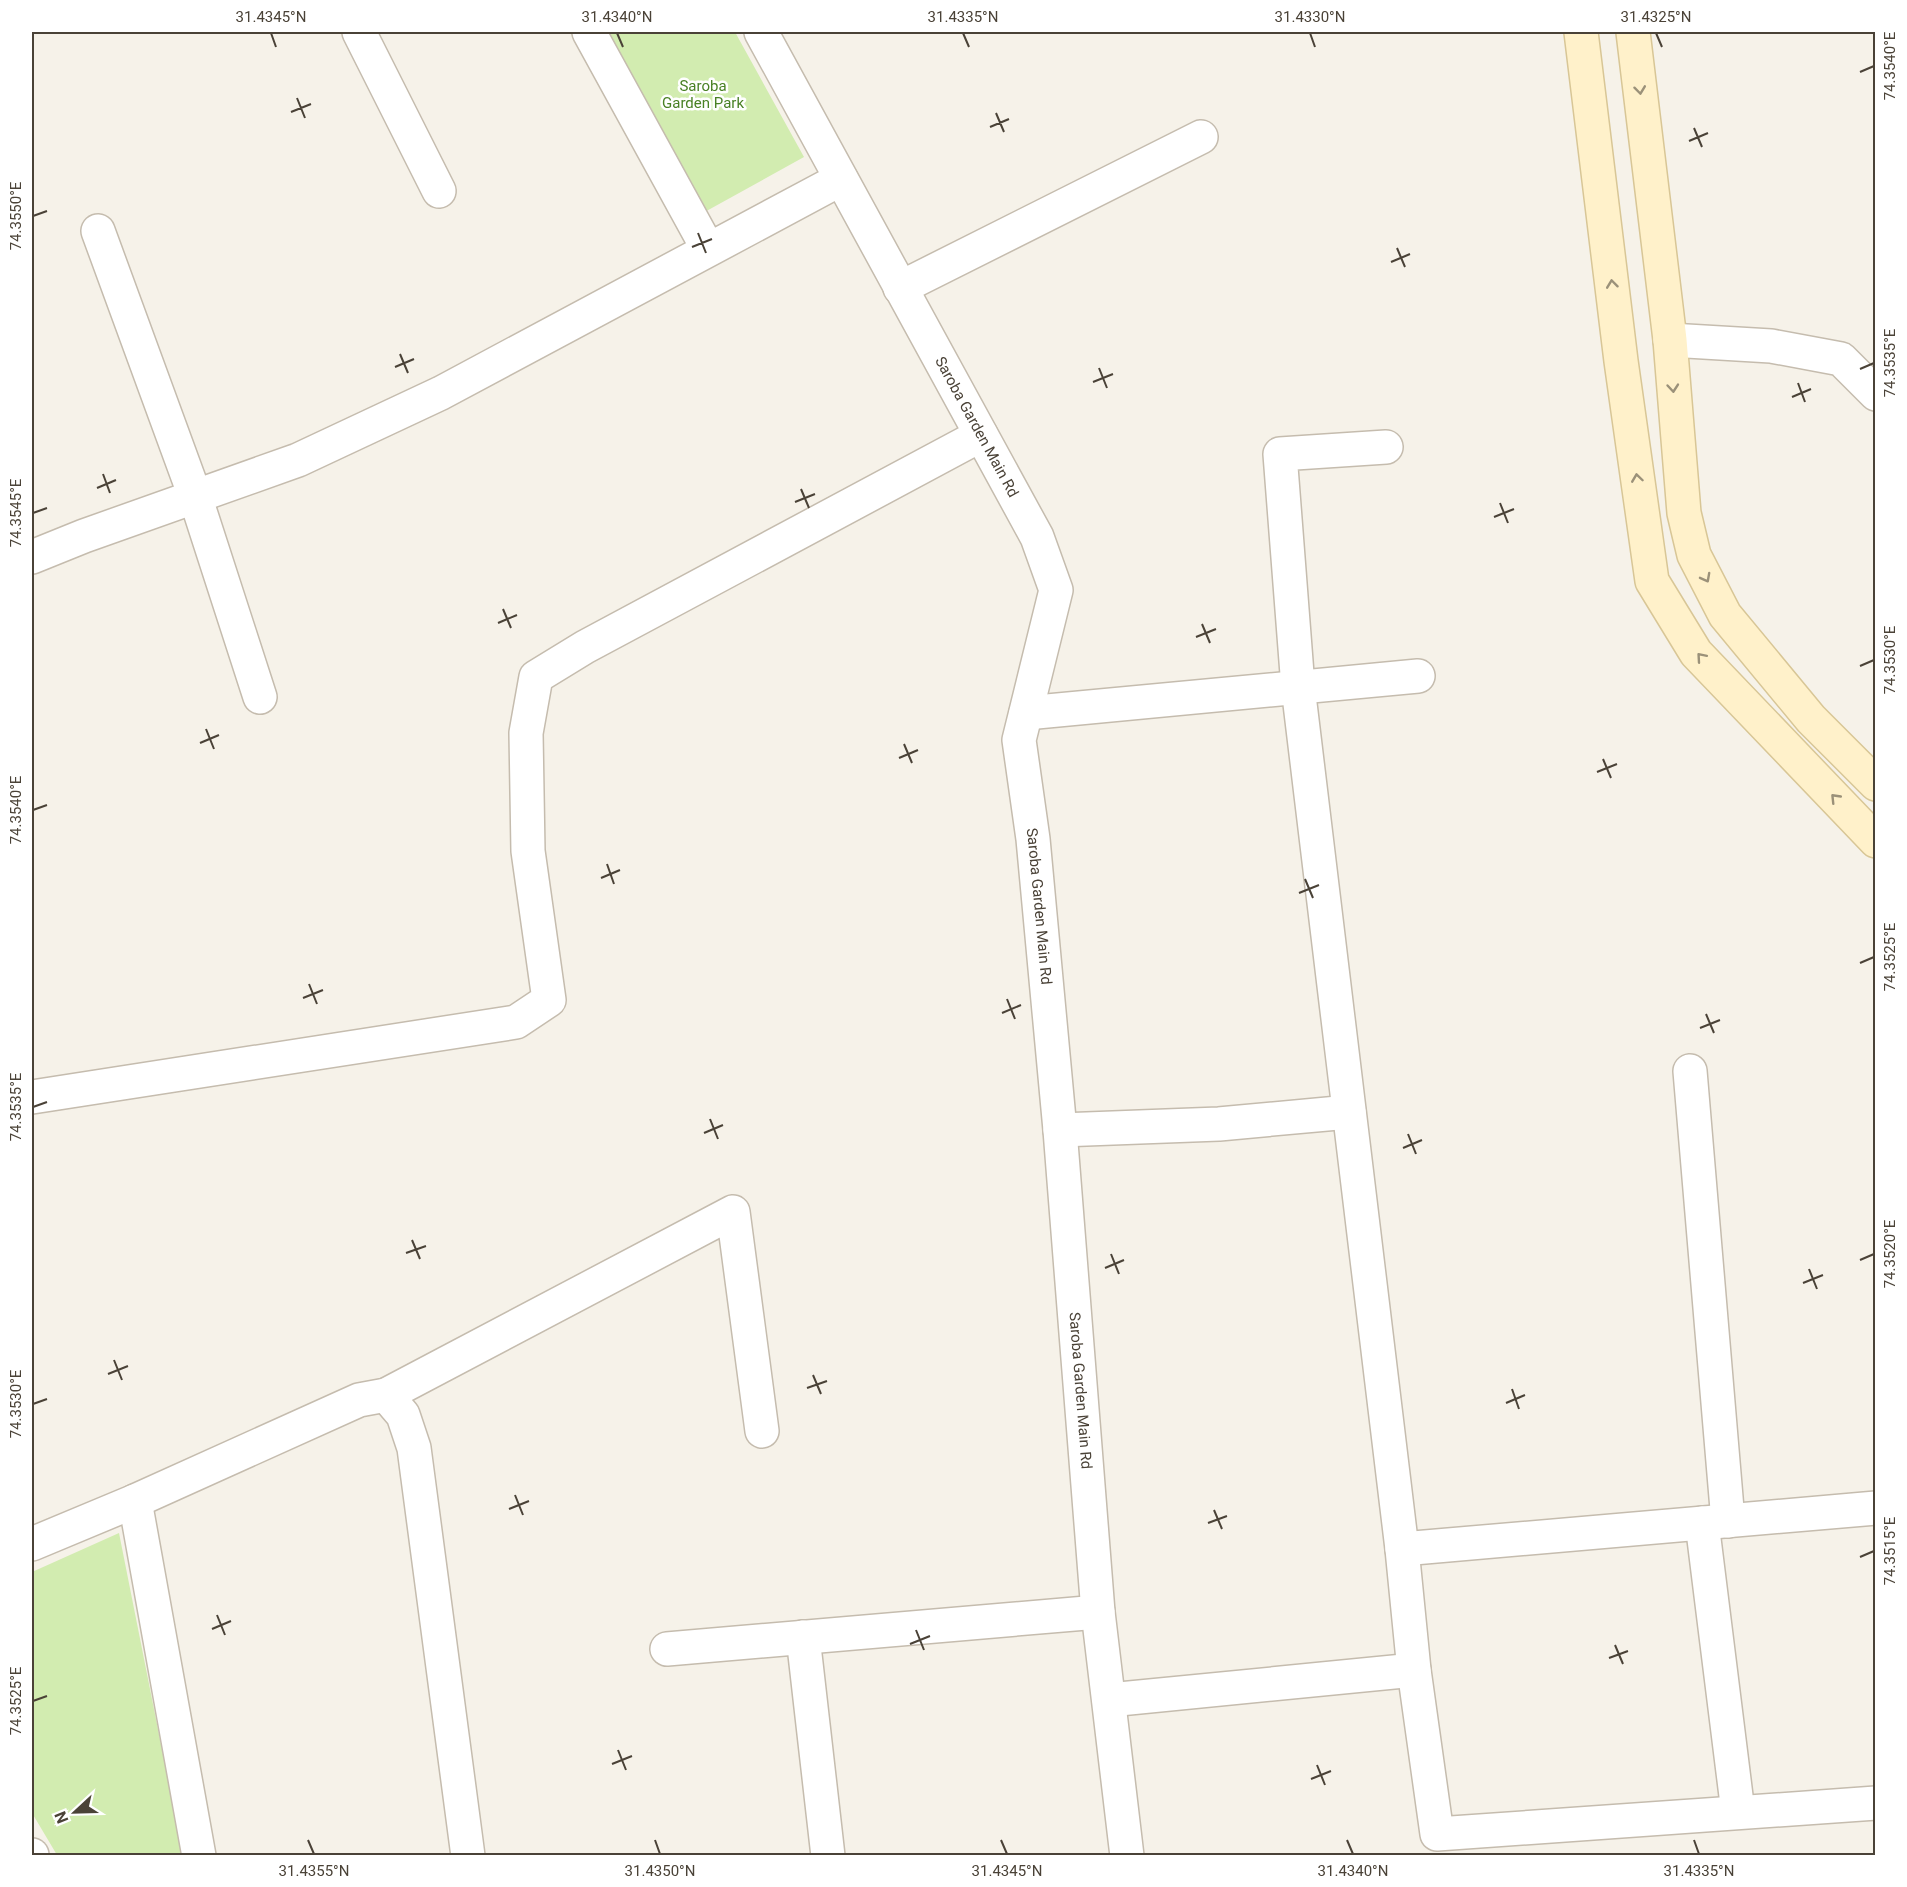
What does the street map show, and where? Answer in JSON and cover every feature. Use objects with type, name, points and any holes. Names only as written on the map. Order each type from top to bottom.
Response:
[{"type":"main road","points":[[1581,32],[1621,361],[1652,581],[1696,653],[1875,840]]},
{"type":"main road","points":[[1633,32],[1670,340],[1684,513],[1694,555],[1725,615],[1811,719],[1875,784]]},
{"type":"street","points":[[359,32],[439,191]]},
{"type":"street","points":[[589,32],[708,249]]},
{"type":"street","name":"Saroba Garden Main Rd","points":[[761,32],[1037,537],[1056,590],[1019,740],[1033,839],[1060,1130],[1098,1612],[1127,1856]]},
{"type":"street","points":[[900,288],[1201,136]]},
{"type":"street","points":[[32,557],[298,460],[441,393],[841,179]]},
{"type":"street","points":[[98,231],[195,496],[260,697]]},
{"type":"street","points":[[1670,340],[1771,345],[1841,359],[1875,394]]},
{"type":"street","points":[[32,1097],[516,1022],[549,1000],[528,851],[526,733],[536,677],[585,647],[981,435]]},
{"type":"street","points":[[1386,447],[1280,454],[1298,687],[1402,1550],[1414,1670],[1437,1834],[1875,1803]]},
{"type":"street","points":[[1026,712],[1418,676]]},
{"type":"street","points":[[1690,1071],[1715,1522],[1738,1812]]},
{"type":"street","points":[[1060,1130],[1220,1124],[1349,1112]]},
{"type":"street","points":[[32,1544],[135,1501],[359,1400],[386,1395],[733,1212],[762,1431]]},
{"type":"street","points":[[386,1395],[403,1415],[414,1448],[468,1856]]},
{"type":"street","points":[[135,1501],[199,1856]]},
{"type":"street","points":[[1402,1550],[1875,1508]]},
{"type":"street","points":[[668,1649],[1098,1612]]},
{"type":"street","points":[[803,1637],[828,1856]]},
{"type":"street","points":[[1108,1700],[1414,1670]]},
{"type":"green space","name":"Saroba Garden Park","points":[[601,32],[735,32],[804,157],[701,214]]},
{"type":"green space","points":[[119,1533],[183,1855],[57,1855],[32,1813],[32,1572]]}]
